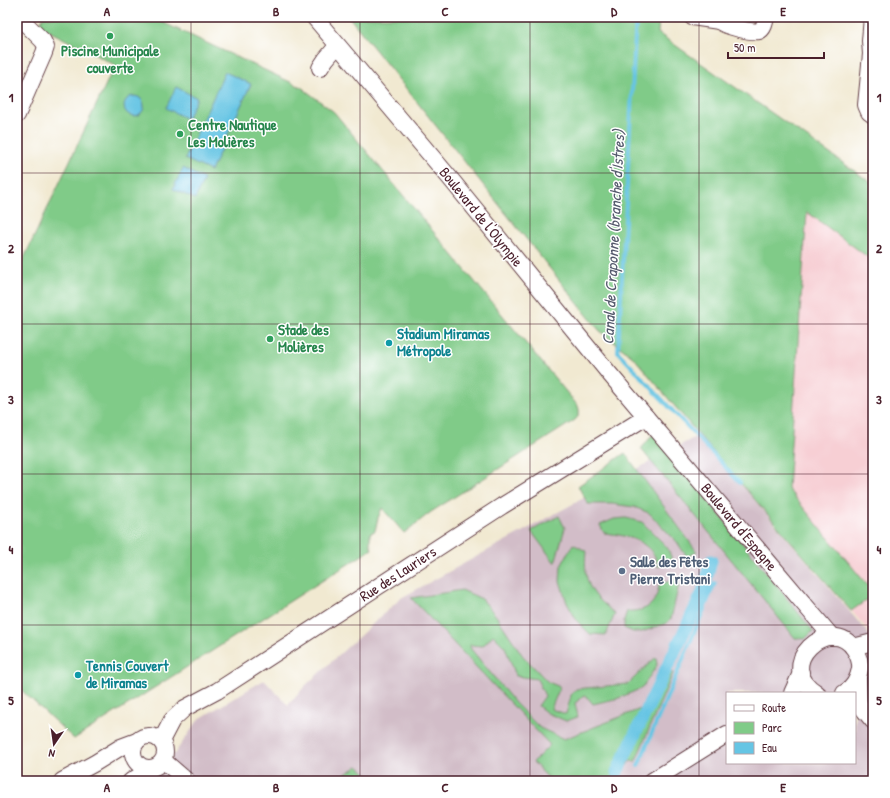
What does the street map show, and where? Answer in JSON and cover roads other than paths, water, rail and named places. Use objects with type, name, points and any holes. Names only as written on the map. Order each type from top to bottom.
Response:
[{"type":"street","points":[[17,115],[46,47],[43,41],[19,17]]},
{"type":"street","name":"Boulevard de l'Olympie","points":[[314,17],[646,417]]},
{"type":"street","points":[[692,17],[719,19],[723,24],[752,31],[758,31],[762,28],[766,17]]},
{"type":"street","points":[[870,110],[870,41],[872,17]]},
{"type":"street","points":[[320,68],[337,46]]},
{"type":"street","name":"Boulevard d'Espagne","points":[[646,417],[818,620],[826,638]]},
{"type":"street","name":"Rue des Lauriers","points":[[161,741],[172,720],[185,708],[217,691],[502,506],[646,417]]},
{"type":"street","points":[[793,692],[801,674],[803,654],[809,646],[826,638],[846,640],[858,655],[860,671],[857,703],[873,721]]},
{"type":"street","points":[[853,647],[873,642]]},
{"type":"street","points":[[846,692],[855,684],[860,671],[873,649]]},
{"type":"street","points":[[801,674],[805,683],[814,691]]},
{"type":"street","points":[[804,692],[814,691]]},
{"type":"street","points":[[652,781],[726,735]]},
{"type":"street","points":[[62,781],[95,763],[121,746],[137,742],[146,736],[157,738],[161,741],[166,750],[157,765],[130,781]]},
{"type":"street","points":[[137,742],[133,752],[136,762],[141,767],[157,765],[188,781]]},
{"type":"water","points":[[225,72],[251,84],[211,171],[185,159]]},
{"type":"water","points":[[176,87],[197,98],[187,119],[166,108]]},
{"type":"water","points":[[134,96],[141,99],[144,106],[141,113],[134,116],[127,113],[124,106],[127,99]]},
{"type":"water","points":[[183,168],[204,179],[195,199],[173,189]]},
{"type":"waterway","name":"Canal de Craponne (branche d'Istres)","points":[[636,17],[618,352],[740,483]]},
{"type":"waterway","points":[[617,772],[703,592],[711,561]]},
{"type":"waterway","name":"Canal de Craponne (branche d'Istres)","points":[[638,766],[715,583]]},
{"type":"place","name":"Piscine Municipale couverte","points":[[110,36]]},
{"type":"place","name":"Centre Nautique Les Molières","points":[[180,134]]},
{"type":"place","name":"Stade des Molières","points":[[270,339]]},
{"type":"place","name":"Stadium Miramas Métropole","points":[[389,343]]},
{"type":"place","name":"Salle des Fêtes Pierre Tristani","points":[[622,571]]},
{"type":"place","name":"Tennis Couvert de Miramas","points":[[78,675]]}]
